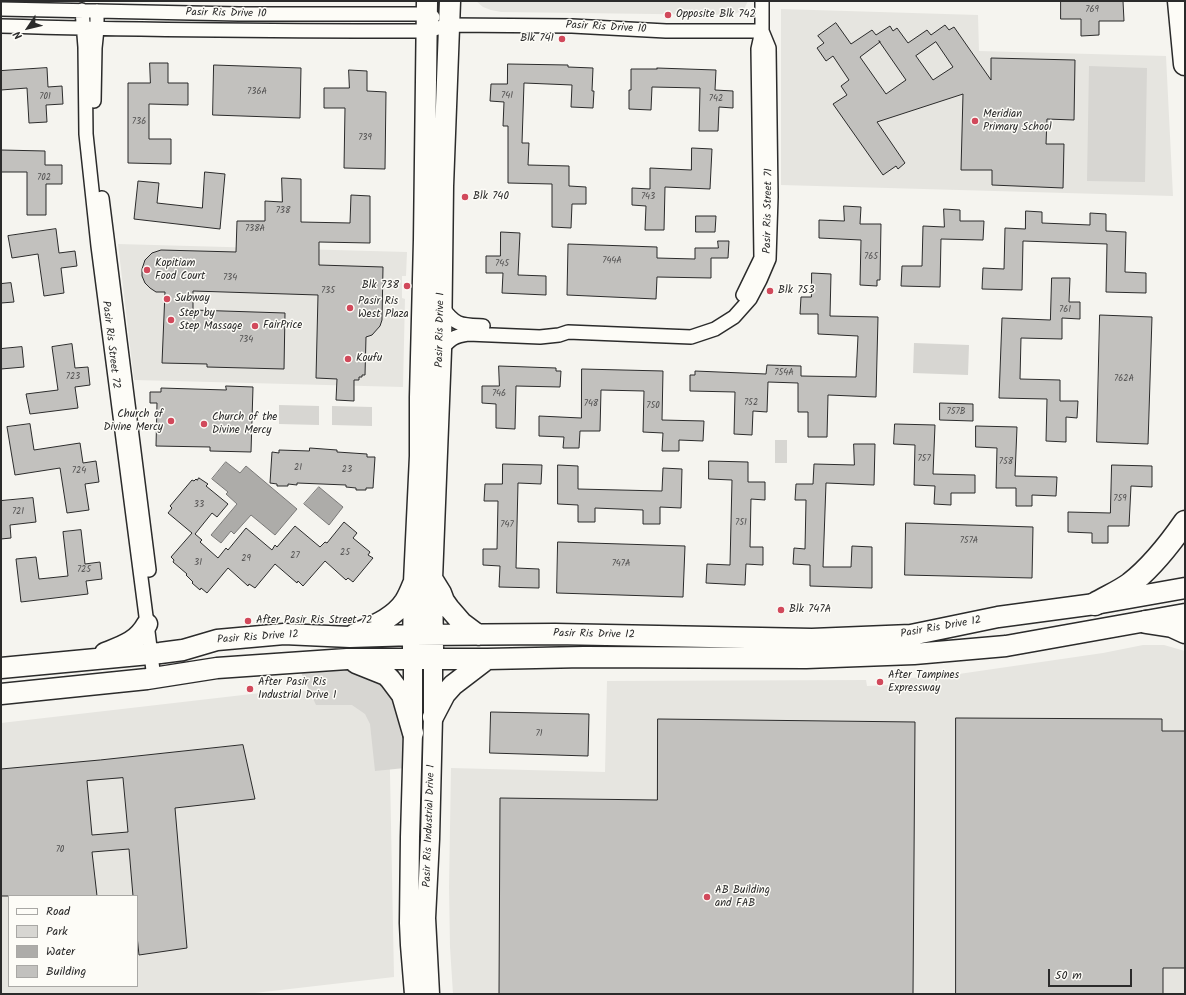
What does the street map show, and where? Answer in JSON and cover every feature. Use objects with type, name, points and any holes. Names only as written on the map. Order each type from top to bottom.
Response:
[{"type":"highway","points":[[1179,1],[1185,64]]},
{"type":"highway","points":[[1095,604],[1130,584],[1148,568],[1167,547],[1185,522]]},
{"type":"highway","points":[[1146,622],[1172,626],[1185,632]]},
{"type":"main road","name":"Pasir Ris Drive 1","points":[[423,580],[441,350],[443,186],[450,1]]},
{"type":"main road","name":"Pasir Ris Drive 1","points":[[423,659],[420,396],[427,15]]},
{"type":"main road","points":[[350,637],[375,625],[394,613],[423,580],[441,593],[448,608],[462,623],[478,635]]},
{"type":"main road","name":"Pasir Ris Drive 12","points":[[1,668],[155,654],[183,650],[217,640],[284,634],[350,637],[554,634],[812,639],[911,636],[998,617],[1095,604],[1185,588]]},
{"type":"main road","name":"Pasir Ris Drive 12","points":[[1,694],[158,677],[217,668],[347,659],[584,657],[806,658],[914,654],[1006,646],[1185,614]]},
{"type":"main road","points":[[80,661],[124,646],[138,637],[147,624]]},
{"type":"main road","points":[[347,659],[386,675],[390,679],[402,695],[413,733]]},
{"type":"main road","name":"Pasir Ris Industrial Drive 1","points":[[423,659],[433,717],[430,839],[426,918],[430,994]]},
{"type":"main road","name":"Pasir Ris Industrial Drive 1","points":[[414,994],[410,945],[410,837],[413,733],[423,659]]},
{"type":"main road","points":[[433,717],[445,694],[453,685],[487,659]]},
{"type":"main road","points":[[410,945],[419,942],[427,930]]},
{"type":"street","name":"Pasir Ris Street 71","points":[[441,350],[449,340],[460,335],[487,334],[540,337],[559,335],[568,332],[691,337],[715,328],[734,317],[750,299],[769,260],[771,197],[769,48],[762,32],[762,1]]},
{"type":"street","name":"Pasir Ris Drive 10","points":[[1,9],[239,14],[427,15],[449,25],[572,26],[666,31],[762,32]]},
{"type":"street","name":"Pasir Ris Street 72","points":[[82,10],[85,47],[86,134],[98,246],[147,624],[155,654]]},
{"type":"street","name":"Pasir Ris Street 72","points":[[98,11],[95,48],[95,139],[158,677]]},
{"type":"street","points":[[163,12],[164,30]]},
{"type":"street","name":"Pasir Ris Drive 10","points":[[1,26],[83,29],[279,31],[427,15]]},
{"type":"street","name":"Pasir Ris Street 71","points":[[441,306],[455,322],[462,325],[560,328],[568,332]]},
{"type":"shaded area","points":[[476,1],[748,1],[744,9],[730,15],[501,12],[483,7]]},
{"type":"shaded area","name":"Meridian Primary School","points":[[781,9],[978,15],[979,51],[1166,56],[1173,196],[781,185]]},
{"type":"shaded area","points":[[118,244],[407,252],[406,276],[402,276],[402,298],[405,299],[403,387],[134,380]]},
{"type":"shaded area","points":[[1143,645],[1164,645],[1185,651],[1185,994],[453,994],[450,947],[449,887],[451,768],[605,772],[607,681],[866,680],[867,686],[890,685],[891,679],[945,676],[1103,653]]},
{"type":"shaded area","points":[[355,689],[389,723],[394,977],[246,994],[1,994],[1,723],[269,692]]},
{"type":"green space","points":[[1089,66],[1147,68],[1145,182],[1087,181]]},
{"type":"green space","points":[[914,343],[969,345],[968,375],[913,373]]},
{"type":"green space","points":[[279,405],[319,406],[319,425],[279,424]]},
{"type":"green space","points":[[332,406],[372,407],[372,426],[332,425]]},
{"type":"green space","points":[[775,440],[787,440],[787,463],[775,463]]},
{"type":"green space","points":[[351,664],[382,676],[396,696],[404,741],[405,768],[375,771],[370,724],[365,714],[352,705],[316,705],[299,668]]},
{"type":"water","points":[[226,462],[240,473],[246,466],[297,509],[275,535],[251,515],[234,534],[231,531],[221,543],[211,535],[237,504],[226,494],[228,492],[212,479]]},
{"type":"water","points":[[319,487],[343,507],[329,525],[304,504]]},
{"type":"building","points":[[1061,1],[1123,1],[1124,21],[1099,21],[1099,35],[1081,36],[1081,19],[1061,19]]},
{"type":"building","points":[[836,23],[851,44],[872,30],[876,35],[890,26],[893,31],[897,28],[908,43],[927,30],[931,35],[945,25],[949,30],[954,27],[991,80],[991,58],[1075,60],[1074,120],[1047,119],[1046,144],[1064,144],[1063,188],[992,185],[992,170],[961,170],[963,94],[877,122],[905,163],[898,169],[896,166],[883,175],[833,104],[847,95],[841,86],[849,80],[833,56],[826,61],[817,48],[824,43],[818,36]],"holes":[[[880,42],[906,80],[886,94],[860,57]],[[936,42],[953,67],[933,80],[916,56]]]},
{"type":"building","points":[[150,63],[168,63],[168,83],[188,83],[188,105],[149,104],[149,139],[171,139],[171,164],[128,163],[128,83],[150,83]]},
{"type":"building","points":[[508,64],[568,65],[568,67],[593,68],[593,108],[571,107],[572,85],[524,83],[522,143],[529,143],[528,165],[569,166],[569,186],[586,187],[586,204],[572,204],[571,228],[552,227],[552,184],[508,183],[508,126],[503,126],[504,102],[490,101],[491,84],[507,84]]},
{"type":"building","points":[[214,65],[301,68],[300,118],[213,115]]},
{"type":"building","points":[[47,68],[48,87],[62,86],[63,104],[46,105],[47,122],[29,123],[27,88],[1,90],[1,71]]},
{"type":"building","points":[[657,68],[716,70],[715,90],[733,91],[733,108],[719,107],[718,131],[699,131],[700,88],[652,87],[651,110],[629,109],[631,69]]},
{"type":"building","points":[[349,70],[367,71],[367,91],[386,92],[385,169],[344,168],[345,108],[324,108],[324,88],[349,88]]},
{"type":"building","points":[[692,148],[712,149],[710,189],[665,187],[664,230],[645,230],[646,206],[632,205],[632,188],[650,189],[650,168],[691,170]]},
{"type":"building","points":[[1,150],[45,151],[45,165],[62,165],[62,184],[46,184],[46,215],[27,215],[27,172],[1,172]]},
{"type":"building","points":[[205,172],[225,174],[220,229],[134,219],[138,181],[159,183],[157,203],[202,208]]},
{"type":"building","points":[[282,178],[301,179],[301,222],[350,223],[351,195],[370,196],[370,243],[319,242],[319,265],[383,267],[382,320],[380,326],[372,335],[366,337],[365,375],[359,377],[359,380],[354,380],[354,401],[336,400],[337,379],[316,378],[318,295],[193,291],[193,310],[285,313],[284,369],[207,367],[207,364],[162,363],[165,292],[156,292],[145,283],[142,276],[142,269],[145,260],[152,253],[161,250],[236,252],[237,221],[265,221],[265,201],[282,202]]},
{"type":"building","points":[[844,206],[861,207],[860,224],[881,224],[880,280],[877,280],[877,286],[860,285],[861,240],[819,238],[819,220],[844,221]]},
{"type":"building","points":[[944,209],[960,210],[960,221],[984,221],[983,240],[941,239],[940,287],[901,286],[902,266],[922,266],[923,226],[944,227]]},
{"type":"building","points":[[1026,211],[1042,212],[1042,223],[1090,225],[1090,213],[1106,214],[1106,231],[1126,232],[1125,272],[1146,273],[1146,293],[1106,292],[1107,244],[1023,241],[1022,290],[982,289],[983,268],[1004,269],[1005,228],[1025,229]]},
{"type":"building","points":[[696,216],[716,216],[715,232],[696,232]]},
{"type":"building","points":[[56,229],[59,253],[75,251],[77,266],[61,268],[64,293],[44,296],[38,254],[12,258],[8,236]]},
{"type":"building","points":[[501,232],[520,233],[518,275],[546,276],[546,295],[502,293],[503,273],[486,273],[486,256],[500,256]]},
{"type":"building","points":[[718,241],[729,241],[728,258],[711,258],[711,278],[657,277],[656,299],[567,295],[568,244],[657,247],[657,258],[695,259],[695,248],[718,248]]},
{"type":"building","points":[[812,273],[831,274],[830,316],[878,317],[876,397],[828,395],[827,437],[808,437],[808,412],[798,412],[798,383],[768,382],[767,412],[753,411],[752,435],[734,434],[735,392],[690,391],[690,375],[695,375],[695,371],[766,374],[767,365],[801,366],[801,376],[856,377],[858,336],[818,334],[818,314],[800,314],[801,297],[811,297]]},
{"type":"building","points":[[1052,278],[1070,278],[1069,302],[1080,302],[1080,319],[1062,318],[1062,339],[1021,338],[1020,379],[1060,380],[1060,401],[1078,401],[1077,418],[1066,417],[1066,442],[1046,441],[1047,399],[999,398],[1002,318],[1050,320]]},
{"type":"building","points":[[11,283],[14,302],[1,303],[1,284]]},
{"type":"building","points":[[1100,315],[1152,317],[1148,444],[1097,442]]},
{"type":"building","points":[[72,344],[75,368],[88,367],[90,385],[75,387],[78,408],[30,414],[26,394],[58,390],[52,347]]},
{"type":"building","points":[[22,347],[24,367],[1,369],[1,349]]},
{"type":"building","points":[[499,366],[556,368],[556,371],[561,371],[560,387],[516,386],[515,429],[496,428],[496,404],[482,403],[482,386],[499,386]]},
{"type":"building","points":[[582,369],[663,371],[662,420],[704,421],[703,441],[679,440],[679,451],[662,451],[663,433],[643,432],[644,391],[601,390],[600,431],[580,431],[579,448],[563,448],[564,437],[539,436],[539,416],[581,418]]},
{"type":"building","name":"Church of the Divine Mercy","points":[[226,386],[253,387],[251,452],[210,451],[210,447],[156,446],[157,403],[150,403],[150,392],[161,392],[161,388],[226,390]]},
{"type":"building","points":[[940,403],[973,404],[973,421],[940,420]]},
{"type":"building","points":[[30,424],[34,450],[80,443],[83,463],[96,461],[99,482],[85,484],[89,510],[67,513],[60,468],[15,475],[7,427]]},
{"type":"building","points":[[895,424],[935,425],[933,474],[975,475],[975,493],[951,493],[951,505],[934,504],[935,486],[914,485],[915,445],[894,444]]},
{"type":"building","points":[[976,426],[1017,427],[1015,476],[1057,477],[1056,496],[1032,495],[1032,506],[1016,506],[1016,488],[996,488],[997,448],[976,447]]},
{"type":"building","points":[[854,444],[875,444],[874,485],[826,483],[823,567],[851,567],[852,546],[872,547],[872,588],[810,586],[810,565],[793,564],[794,548],[805,549],[806,500],[795,500],[796,484],[813,484],[814,464],[854,465]]},
{"type":"building","points":[[310,448],[367,454],[367,457],[375,457],[373,488],[356,490],[356,488],[346,487],[346,485],[297,483],[297,485],[288,484],[288,486],[277,486],[277,484],[270,483],[272,452],[279,453],[279,450],[309,451]]},
{"type":"building","points":[[709,461],[748,462],[748,482],[765,482],[765,500],[751,499],[750,547],[763,547],[763,565],[746,564],[745,585],[706,583],[707,564],[730,565],[732,480],[709,479]]},
{"type":"building","points":[[503,464],[542,465],[541,484],[518,483],[516,568],[539,569],[539,588],[499,587],[500,566],[483,565],[483,549],[497,549],[498,501],[484,501],[485,484],[502,484]]},
{"type":"building","points":[[558,465],[578,466],[578,489],[662,491],[663,468],[682,469],[681,508],[660,507],[660,524],[643,524],[643,510],[595,508],[595,522],[578,522],[578,505],[558,504]]},
{"type":"building","points":[[1112,465],[1152,466],[1152,487],[1131,486],[1129,526],[1108,526],[1108,543],[1092,543],[1092,533],[1068,532],[1068,512],[1110,513]]},
{"type":"building","points":[[199,478],[208,484],[206,486],[228,504],[217,517],[212,513],[195,534],[202,540],[200,542],[218,558],[226,548],[228,550],[246,528],[272,550],[275,545],[277,547],[295,526],[320,547],[325,542],[327,543],[344,522],[357,533],[353,538],[370,552],[368,555],[373,558],[353,582],[348,578],[346,580],[325,561],[303,586],[298,581],[297,583],[275,564],[255,588],[249,584],[248,586],[228,568],[207,593],[201,588],[200,590],[192,583],[193,582],[186,575],[187,574],[173,562],[174,560],[171,557],[192,533],[168,513],[172,508],[170,506],[192,480],[194,481]]},
{"type":"building","points":[[33,498],[36,522],[10,525],[11,538],[1,539],[1,501]]},
{"type":"building","points":[[906,523],[1033,527],[1032,578],[905,575]]},
{"type":"building","points":[[81,530],[85,564],[100,562],[102,579],[86,581],[88,594],[21,602],[16,559],[36,557],[39,579],[68,576],[63,532]]},
{"type":"building","points":[[558,542],[685,546],[683,597],[557,593]]},
{"type":"building","points":[[491,712],[589,714],[588,756],[490,753]]},
{"type":"building","points":[[956,718],[1162,719],[1162,731],[1185,731],[1185,968],[1163,968],[1163,994],[956,994]]},
{"type":"building","name":"AB Building and FAB","points":[[658,719],[915,722],[913,994],[499,994],[500,798],[657,800]]},
{"type":"building","points":[[243,745],[255,799],[175,808],[187,948],[139,955],[138,895],[133,895],[129,849],[92,852],[97,895],[1,896],[1,769]],"holes":[[[123,778],[128,832],[92,835],[87,781]]]},
{"type":"place","name":"Opposite Blk 742","points":[[668,15]]},
{"type":"place","name":"Blk 741","points":[[562,39]]},
{"type":"place","name":"Meridian Primary School","points":[[975,121]]},
{"type":"place","name":"Blk 740","points":[[465,197]]},
{"type":"place","name":"Kopitiam Food Court","points":[[147,270]]},
{"type":"place","name":"Blk 738","points":[[407,286]]},
{"type":"place","name":"Blk 753","points":[[770,291]]},
{"type":"place","name":"Subway","points":[[167,299]]},
{"type":"place","name":"Pasir Ris West Plaza","points":[[350,308]]},
{"type":"place","name":"Step by Step Massage","points":[[171,320]]},
{"type":"place","name":"FairPrice","points":[[255,326]]},
{"type":"place","name":"Koufu","points":[[348,359]]},
{"type":"place","name":"Church of Divine Mercy","points":[[171,421]]},
{"type":"place","name":"Church of the Divine Mercy","points":[[204,424]]},
{"type":"place","name":"Blk 747A","points":[[781,610]]},
{"type":"place","name":"After Pasir Ris Street 72","points":[[248,621]]},
{"type":"place","name":"After Tampines Expressway","points":[[880,682]]},
{"type":"place","name":"After Pasir Ris Industrial Drive 1","points":[[250,689]]},
{"type":"place","name":"AB Building and FAB","points":[[707,897]]}]
